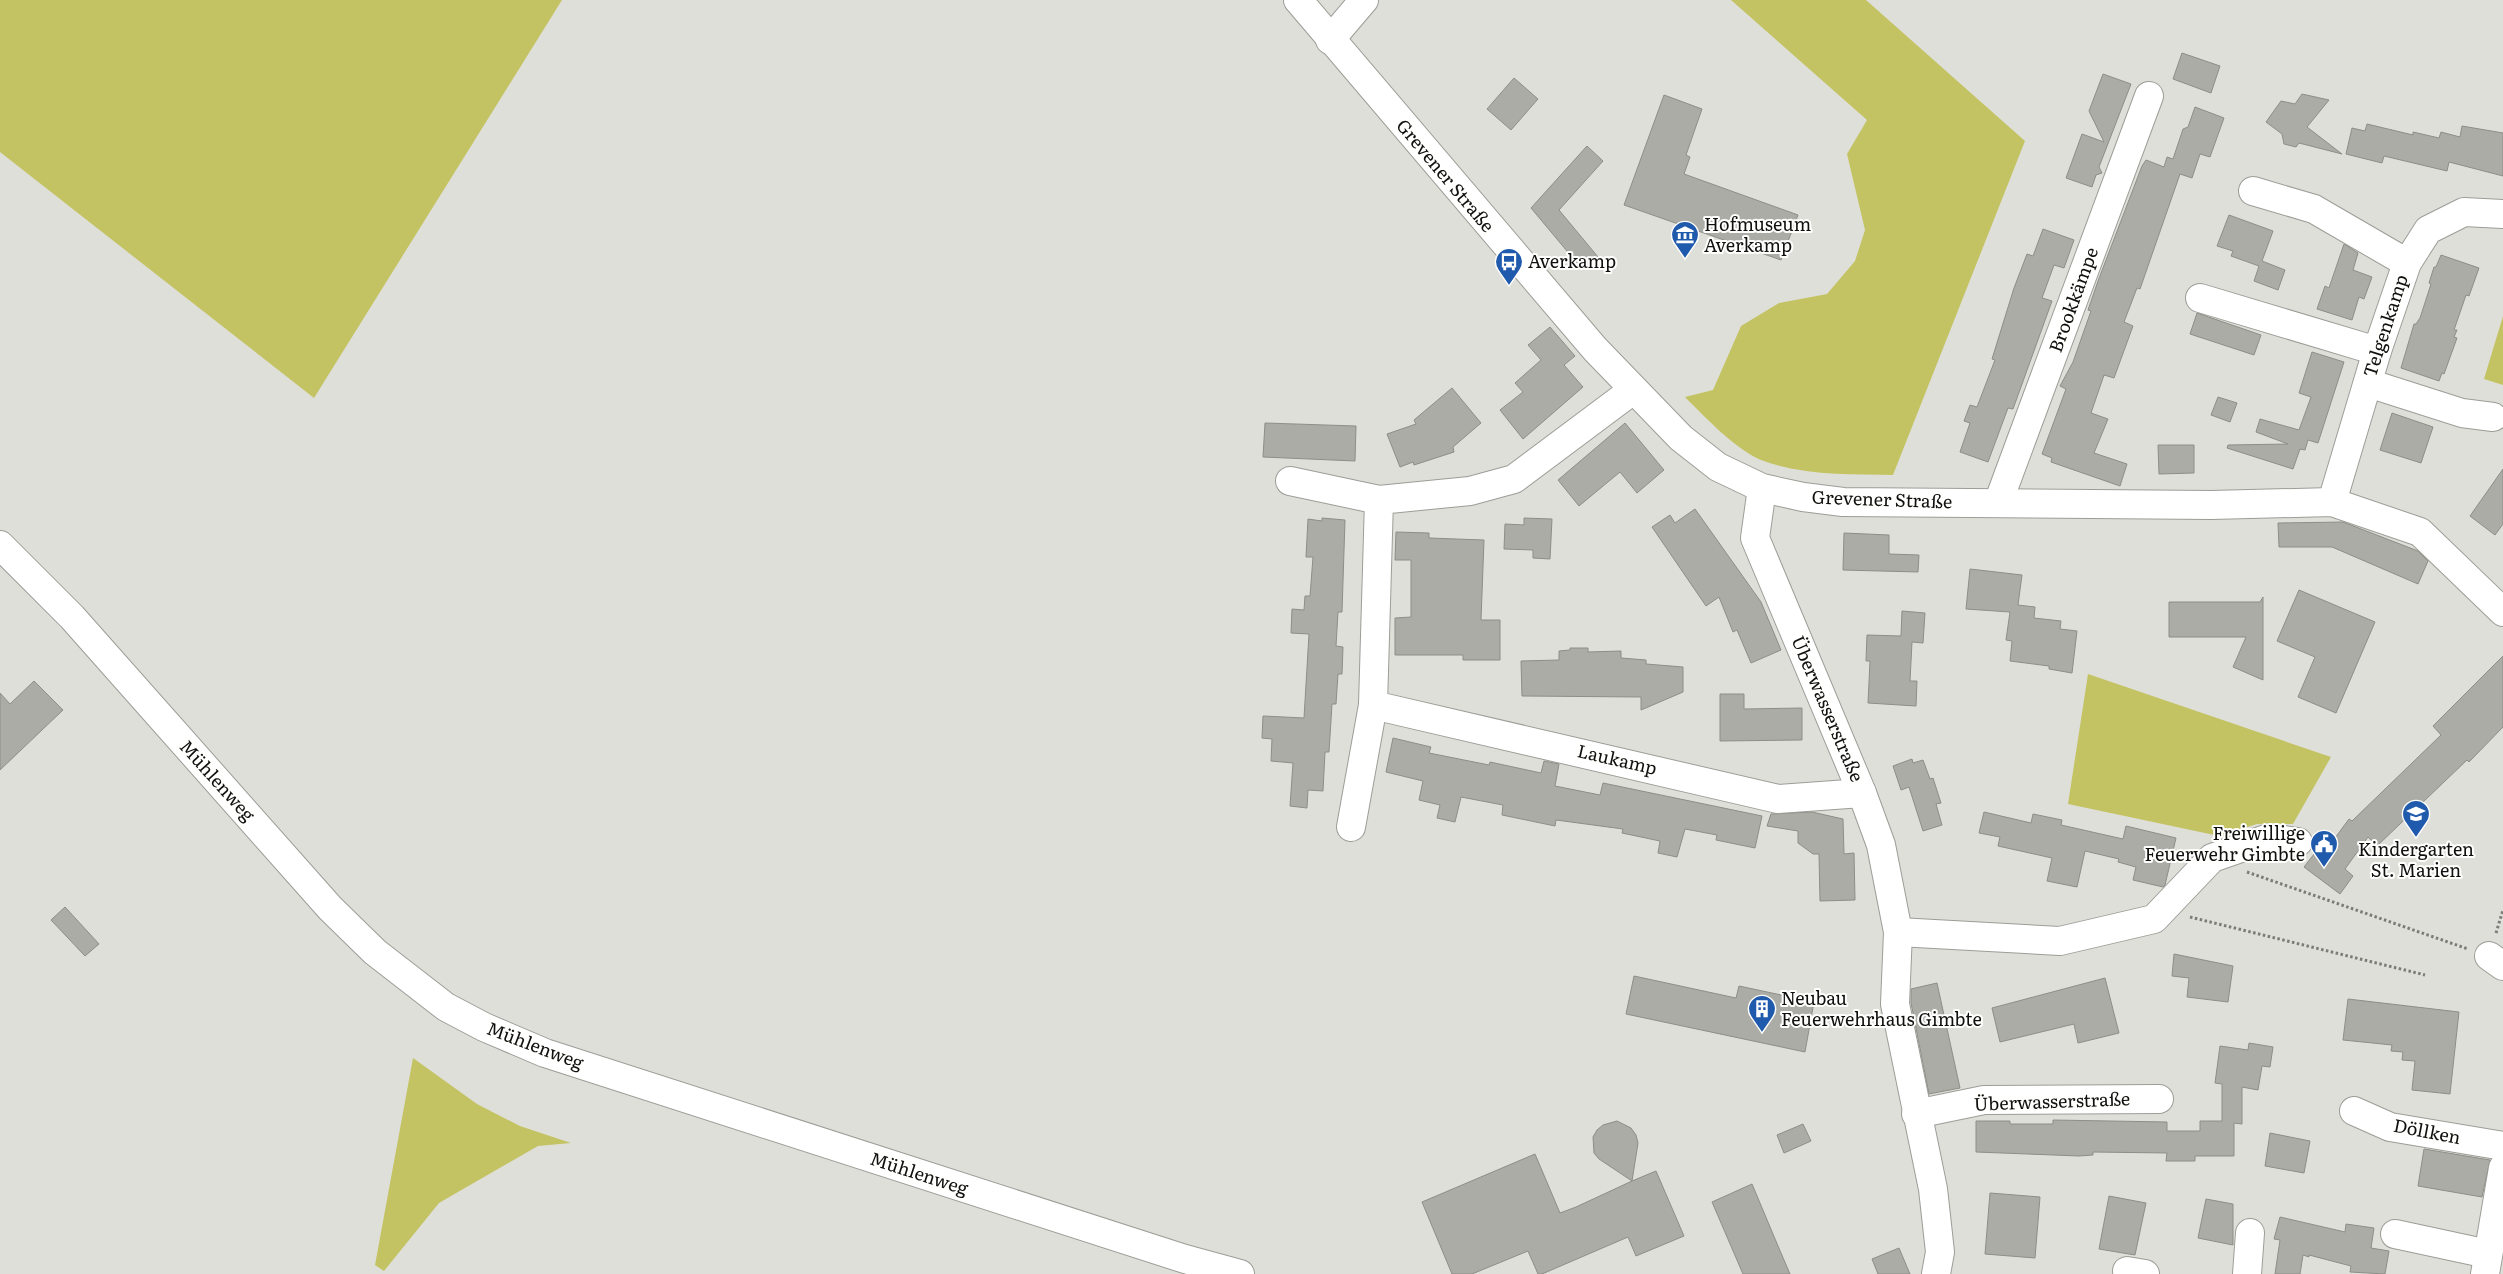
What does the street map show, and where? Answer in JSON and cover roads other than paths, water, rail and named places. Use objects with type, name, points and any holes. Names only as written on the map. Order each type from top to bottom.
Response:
[{"type":"street","name":"Grevener Straße","points":[[1298,0],[1524,268],[1633,390],[1681,438],[1718,467],[1762,488],[1803,497],[1843,502],[2211,505],[2332,502],[2420,532],[2503,612]]},
{"type":"street","points":[[1330,40],[1364,0]]},
{"type":"street","name":"Brookkämpe","points":[[1998,503],[2149,96]]},
{"type":"street","points":[[2253,191],[2314,209],[2407,263]]},
{"type":"street","name":"Telgenkamp","points":[[2332,502],[2377,351],[2407,263],[2428,230],[2464,212],[2503,214]]},
{"type":"street","points":[[2200,298],[2377,351]]},
{"type":"street","points":[[2368,383],[2462,413],[2493,417]]},
{"type":"street","points":[[1290,481],[1378,500],[1470,491],[1514,479],[1633,390]]},
{"type":"street","name":"Überwasserstraße","points":[[1762,488],[1755,538],[1862,793],[1880,844],[1898,932],[1895,1004],[1916,1114],[1933,1188],[1940,1252],[1936,1274]]},
{"type":"street","points":[[1351,827],[1373,705],[1378,500]]},
{"type":"street","name":"Mühlenweg","points":[[0,545],[72,617],[330,908],[375,952],[446,1006],[484,1026],[545,1053],[1184,1259],[1240,1274]]},
{"type":"street","name":"Laukamp","points":[[1373,705],[1778,799],[1862,793]]},
{"type":"street","points":[[1898,932],[2060,941],[2154,919],[2212,858],[2269,838],[2298,842]]},
{"type":"street","name":"Überwasserstraße","points":[[1916,1114],[1984,1100],[2159,1099]]},
{"type":"street","name":"Döllken","points":[[2354,1111],[2390,1127],[2503,1146]]},
{"type":"street","points":[[2395,1234],[2487,1264],[2503,1168]]},
{"type":"street","points":[[2247,1274],[2250,1233]]},
{"type":"place","name":"Hofmuseum Averkamp","points":[[1685,259]]},
{"type":"place","name":"Averkamp","points":[[1509,286]]},
{"type":"place","name":"Kindergarten St. Marien","points":[[2416,838]]},
{"type":"place","name":"Freiwillige Feuerwehr Gimbte","points":[[2324,868]]},
{"type":"place","name":"Neubau Feuerwehrhaus Gimbte","points":[[1762,1033]]}]
